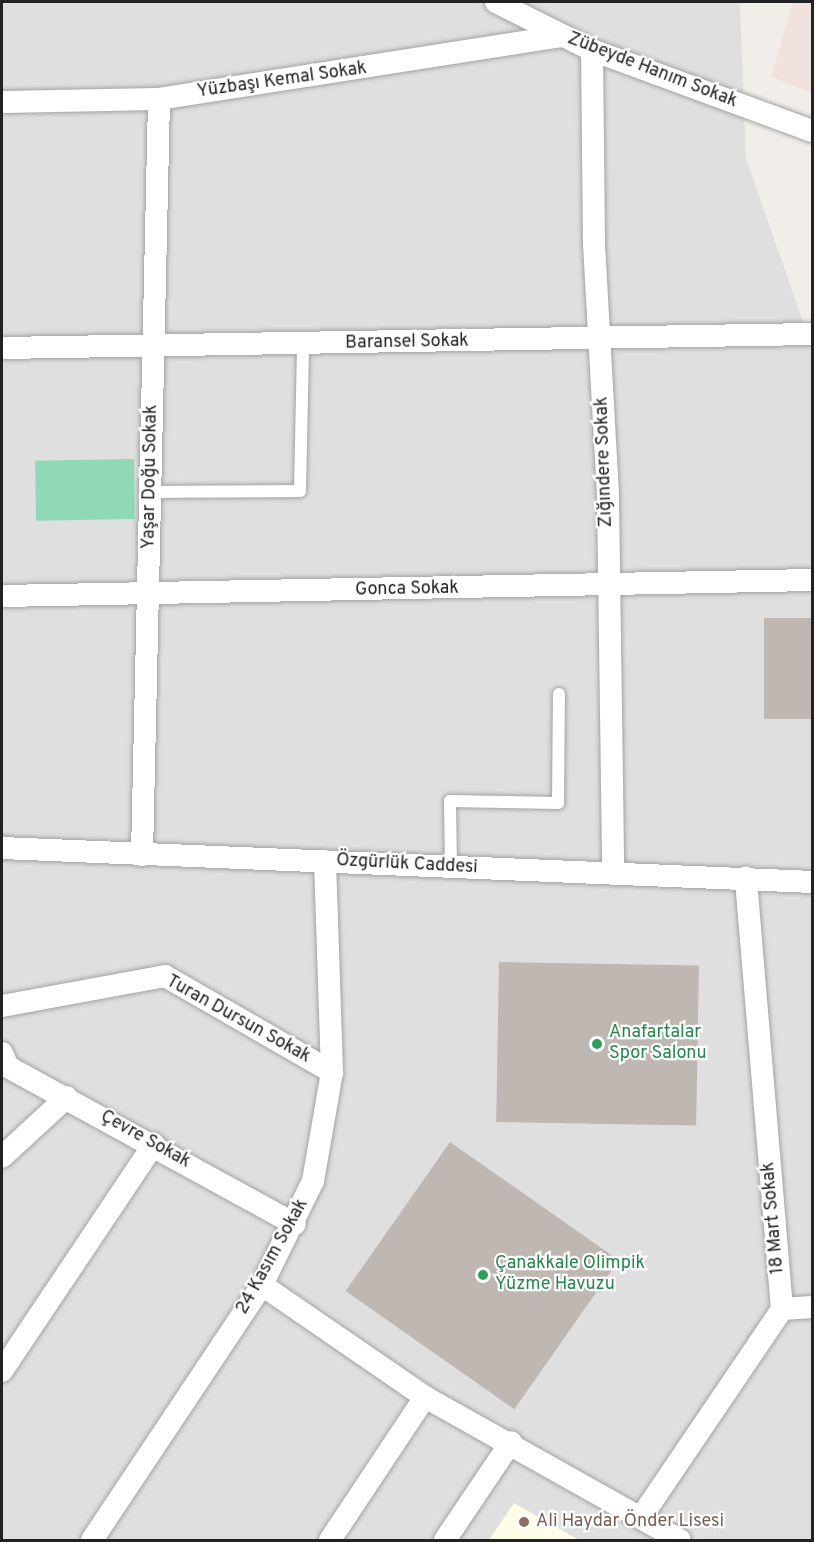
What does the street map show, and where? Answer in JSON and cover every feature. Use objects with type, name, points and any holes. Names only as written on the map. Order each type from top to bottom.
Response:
[{"type":"street","name":"Zübeyde Hanım Sokak","points":[[496,2],[592,50],[813,131]]},
{"type":"street","name":"Yüzbaşı Kemal Sokak","points":[[2,102],[159,99],[561,36]]},
{"type":"street","name":"Zığındere Sokak","points":[[592,50],[600,338],[608,497],[606,585],[612,874]]},
{"type":"street","name":"Yaşar Doğu Sokak","points":[[142,855],[150,596],[149,492],[155,344],[159,99]]},
{"type":"street","name":"Baransel Sokak","points":[[2,348],[155,344],[303,346],[813,334]]},
{"type":"street","name":"Gonca Sokak","points":[[2,596],[150,596],[813,580]]},
{"type":"street","name":"Özgürlük Caddesi","points":[[2,848],[813,882]]},
{"type":"street","name":"24 Kasım Sokak","points":[[92,1540],[262,1285],[295,1224],[313,1181],[332,1072],[325,861]]},
{"type":"street","name":"18 Mart Sokak","points":[[746,878],[782,1309]]},
{"type":"street","name":"Turan Dursun Sokak","points":[[2,1006],[165,976],[332,1072]]},
{"type":"street","name":"Çevre Sokak","points":[[2,1053],[8,1067],[154,1144],[295,1224]]},
{"type":"street","points":[[2,1157],[67,1097]]},
{"type":"street","points":[[2,1371],[154,1144]]},
{"type":"street","points":[[262,1285],[424,1396],[511,1442],[680,1540]]},
{"type":"street","points":[[642,1516],[782,1309],[813,1307]]},
{"type":"street","points":[[330,1540],[424,1396]]},
{"type":"street","points":[[445,1540],[511,1442]]},
{"type":"lane","points":[[149,492],[300,491],[303,346]]},
{"type":"lane","points":[[451,867],[450,801],[558,803],[559,694]]},
{"type":"shaded area","points":[[2,2],[740,2],[746,159],[812,347],[812,1540],[2,1540]]},
{"type":"shaded area","points":[[793,2],[812,2],[812,93],[771,77]]},
{"type":"shaded area","name":"Ali Haydar Önder Lisesi","points":[[514,1503],[579,1540],[489,1540]]},
{"type":"green space","points":[[134,459],[135,519],[36,521],[35,461]]},
{"type":"building","points":[[764,618],[812,618],[812,719],[764,719]]},
{"type":"building","name":"Anafartalar Spor Salonu","points":[[499,962],[699,965],[696,1125],[496,1122]]},
{"type":"building","name":"Çanakkale Olimpik Yüzme Havuzu","points":[[450,1142],[619,1260],[514,1409],[346,1291]]},
{"type":"place","name":"Anafartalar Spor Salonu","points":[[597,1044]]},
{"type":"place","name":"Çanakkale Olimpik Yüzme Havuzu","points":[[483,1275]]},
{"type":"place","name":"Ali Haydar Önder Lisesi","points":[[524,1522]]}]
